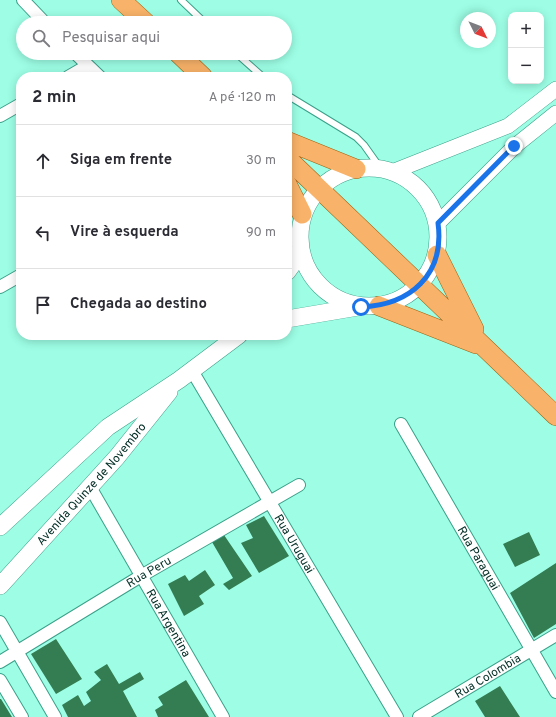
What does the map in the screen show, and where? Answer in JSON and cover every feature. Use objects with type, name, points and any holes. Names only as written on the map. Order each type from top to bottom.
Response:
[{"type":"main road","points":[[122,0],[139,16]]},
{"type":"main road","points":[[185,60],[198,72]]},
{"type":"main road","points":[[292,143],[356,169],[387,170],[411,181],[431,205],[438,223],[439,244],[437,255],[429,275],[420,286],[409,294],[370,306],[292,318]]},
{"type":"main road","points":[[292,163],[556,416]]},
{"type":"main road","points":[[356,169],[339,175],[318,189],[309,201],[302,214],[292,259],[333,298],[370,306],[484,347]]},
{"type":"main road","points":[[292,194],[302,214]]},
{"type":"main road","points":[[437,255],[460,304],[484,347]]},
{"type":"main road","name":"Avenida Quinze de Novembro","points":[[0,527],[108,428],[185,375],[232,340]]},
{"type":"main road","name":"Avenida Quinze de Novembro","points":[[0,586],[117,457],[185,375]]},
{"type":"street","points":[[23,0],[38,16]]},
{"type":"street","points":[[81,60],[94,72]]},
{"type":"street","points":[[77,72],[87,66]]},
{"type":"street","points":[[387,170],[508,126],[556,89]]},
{"type":"street","points":[[0,116],[16,107]]},
{"type":"street","points":[[438,223],[514,146],[556,113]]},
{"type":"street","points":[[0,287],[16,277]]},
{"type":"street","name":"Rua Uruguai","points":[[185,375],[270,502],[397,717]]},
{"type":"street","name":"Rua Paraguai","points":[[401,424],[530,650],[556,692]]},
{"type":"street","name":"Rua Peru","points":[[0,662],[141,576],[299,485]]},
{"type":"street","name":"Rua Argentina","points":[[90,487],[223,717]]},
{"type":"street","points":[[0,622],[55,717]]},
{"type":"street","name":"Rua Colombia","points":[[418,717],[556,635]]},
{"type":"street","points":[[0,680],[22,717]]},
{"type":"lane","points":[[181,0],[198,16]]},
{"type":"lane","points":[[244,60],[257,72]]},
{"type":"lane","points":[[292,98],[356,137],[387,170]]},
{"type":"building","points":[[264,516],[289,556],[259,573],[241,543],[253,538],[246,525]]},
{"type":"building","points":[[529,532],[540,555],[515,567],[503,544]]},
{"type":"building","points":[[224,535],[252,576],[229,590],[223,584],[233,578],[212,542]]},
{"type":"building","points":[[556,563],[556,624],[534,638],[510,593]]},
{"type":"building","points":[[205,570],[215,585],[199,596],[204,604],[184,616],[168,584],[185,575],[189,581]]},
{"type":"building","points":[[56,639],[82,679],[56,694],[31,654]]},
{"type":"building","points":[[107,664],[119,684],[140,672],[144,679],[123,691],[137,717],[68,717],[62,705],[78,695],[84,706],[91,701],[86,692],[101,680],[94,672]]},
{"type":"building","points":[[186,680],[209,717],[158,717],[155,710],[163,705],[158,697]]},
{"type":"building","points":[[500,686],[520,717],[485,717],[475,701]]},
{"type":"building","points":[[1,699],[12,717],[0,717]]},
{"type":"route","points":[[361,307],[379,306],[409,294],[420,286],[429,275],[437,255],[439,244],[438,223],[514,146]]}]
